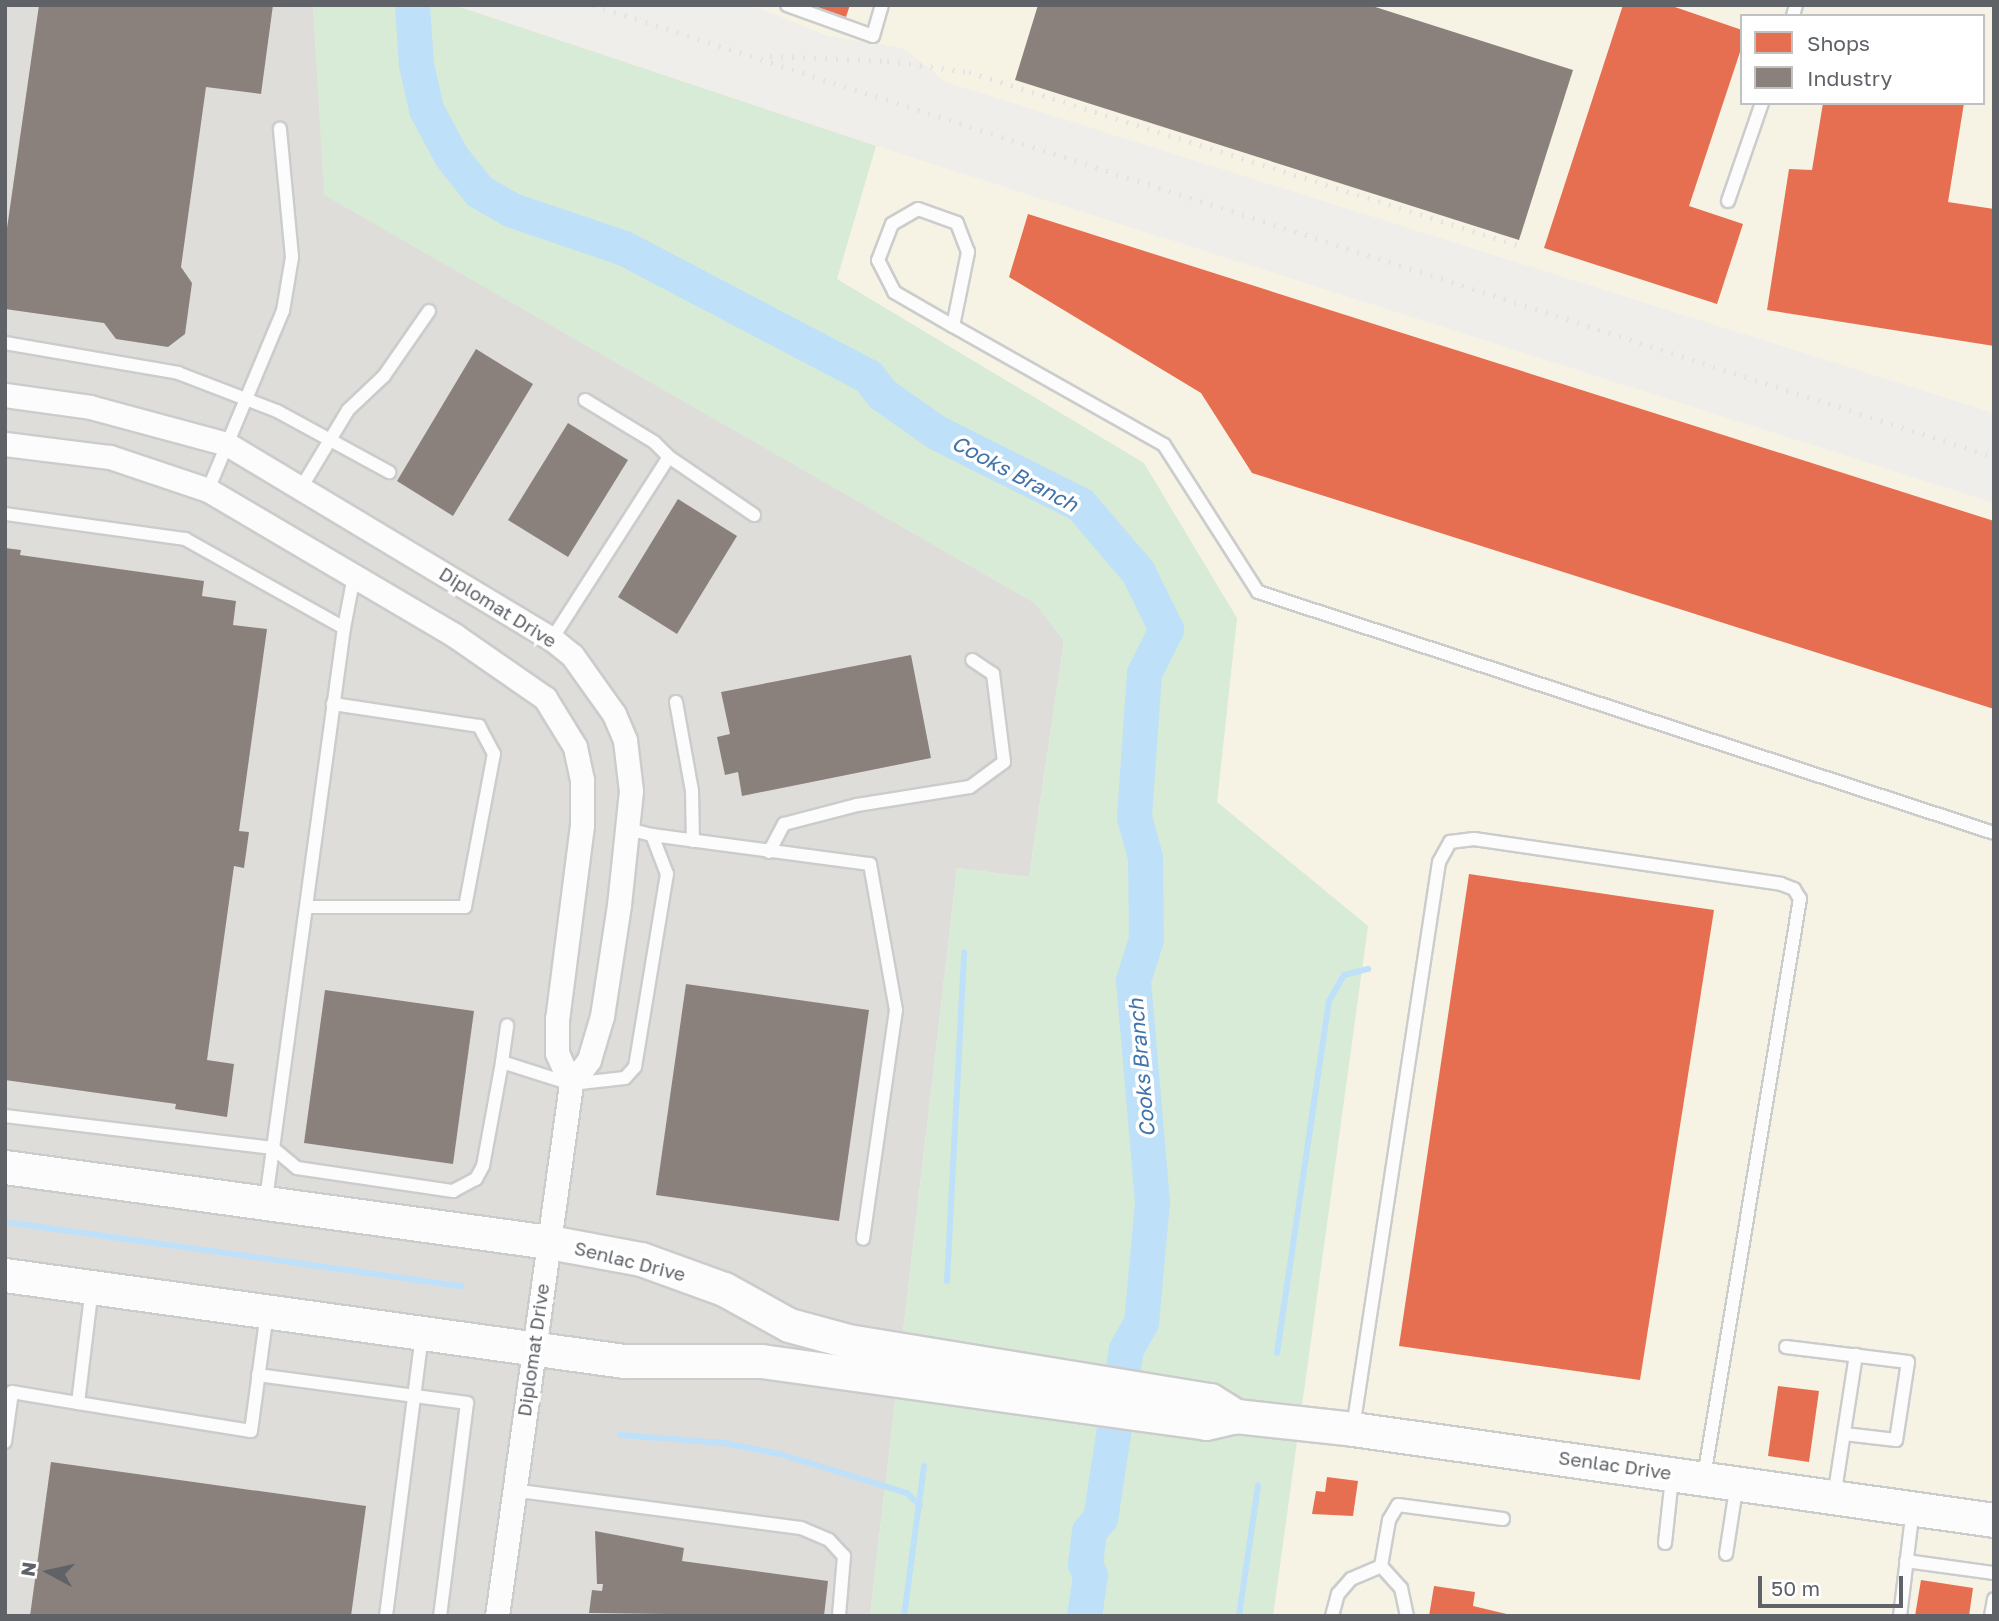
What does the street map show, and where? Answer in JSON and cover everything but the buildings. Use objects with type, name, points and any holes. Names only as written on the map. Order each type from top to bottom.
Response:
[{"type":"street","name":"Diplomat Drive","points":[[5,395],[90,407],[227,444],[552,639],[572,655],[614,714],[626,753],[628,829],[602,1016],[589,1060],[570,1084]]},
{"type":"street","name":"Diplomat Drive","points":[[5,444],[110,457],[208,490],[517,674],[545,698],[575,747],[582,780],[582,825],[557,1019],[557,1053],[570,1084],[512,1490],[497,1616]]},
{"type":"street","name":"Senlac Drive","points":[[5,1167],[549,1241],[678,1270],[789,1325],[1019,1382],[1206,1423],[1236,1416],[1353,1429],[1994,1520]]},
{"type":"street","name":"Senlac Drive","points":[[5,1275],[624,1361],[761,1361],[1019,1382]]},
{"type":"lane","points":[[787,5],[873,36],[882,5]]},
{"type":"lane","points":[[1728,201],[1761,105]]},
{"type":"lane","points":[[208,490],[283,312],[292,257],[280,129]]},
{"type":"lane","points":[[953,326],[968,252],[957,223],[918,209],[892,224],[878,260],[894,292],[953,326],[1164,445],[1258,592],[1994,833]]},
{"type":"lane","points":[[301,488],[348,410],[384,376],[429,311]]},
{"type":"lane","points":[[5,343],[178,373],[331,438],[389,472]]},
{"type":"lane","points":[[585,400],[654,442],[669,457],[754,515]]},
{"type":"lane","points":[[552,639],[669,457]]},
{"type":"lane","points":[[5,514],[185,539],[344,628]]},
{"type":"lane","points":[[266,1203],[333,704],[354,576]]},
{"type":"lane","points":[[769,852],[784,824],[857,805],[970,787],[1004,762],[993,674],[972,660]]},
{"type":"lane","points":[[676,702],[692,791],[693,841]]},
{"type":"lane","points":[[306,906],[465,907],[494,754],[479,726],[333,704]]},
{"type":"lane","points":[[628,829],[769,852],[870,864],[896,1010],[863,1239]]},
{"type":"lane","points":[[502,1062],[570,1084],[625,1078],[635,1067],[667,874],[652,835]]},
{"type":"lane","points":[[1353,1429],[1439,862],[1450,842],[1474,839],[1781,884],[1794,889],[1800,899],[1688,1476],[1665,1543]]},
{"type":"lane","points":[[5,1116],[273,1148],[297,1168],[453,1191],[476,1179],[483,1166],[506,1025]]},
{"type":"lane","points":[[78,1403],[92,1288]]},
{"type":"lane","points":[[5,1442],[12,1392],[251,1431],[267,1312]]},
{"type":"lane","points":[[386,1616],[417,1394],[422,1333]]},
{"type":"lane","points":[[1786,1347],[1909,1362],[1896,1440],[1844,1434]]},
{"type":"lane","points":[[1834,1497],[1856,1355]]},
{"type":"lane","points":[[258,1376],[417,1394],[467,1403],[440,1616]]},
{"type":"lane","points":[[1727,1554],[1737,1483]]},
{"type":"lane","points":[[512,1490],[801,1528],[829,1540],[844,1556],[839,1616]]},
{"type":"lane","points":[[1381,1566],[1389,1520],[1398,1505],[1503,1519]]},
{"type":"lane","points":[[1900,1616],[1913,1508]]},
{"type":"lane","points":[[1906,1561],[1994,1573]]},
{"type":"lane","points":[[1332,1616],[1338,1594],[1351,1579],[1381,1566]]},
{"type":"lane","points":[[1381,1566],[1401,1588],[1407,1616]]},
{"type":"lane","points":[[1991,1616],[1994,1599]]},
{"type":"shaded area","points":[[5,5],[313,5],[325,195],[1035,603],[1064,641],[1029,877],[957,868],[870,1616],[5,1616]]},
{"type":"shaded area","points":[[752,5],[1994,5],[1994,413],[946,82],[903,48],[828,36]]},
{"type":"shaded area","points":[[876,146],[1994,503],[1994,1616],[1273,1616],[1368,926],[1217,802],[1237,618],[837,278]]},
{"type":"green space","points":[[313,5],[454,5],[876,146],[837,279],[1144,463],[1237,618],[1217,802],[1368,926],[1273,1616],[870,1616],[957,868],[1029,877],[1064,641],[1035,603],[324,195]]},
{"type":"waterway","name":"Cooks Branch","points":[[412,5],[416,64],[426,109],[451,156],[479,191],[512,210],[624,248],[868,376],[882,394],[936,432],[1080,504],[1138,572],[1166,629],[1144,673],[1134,817],[1145,857],[1146,939],[1133,980],[1152,1202],[1141,1322],[1126,1349],[1100,1518],[1089,1531],[1085,1564],[1090,1575],[1084,1616]]},
{"type":"waterway","points":[[947,1281],[964,952]]},
{"type":"waterway","points":[[1277,1353],[1329,1001],[1344,975],[1368,969]]},
{"type":"waterway","points":[[5,1222],[462,1286]]},
{"type":"waterway","points":[[620,1435],[724,1443],[780,1454],[907,1493],[920,1506]]},
{"type":"waterway","points":[[904,1616],[924,1466]]},
{"type":"waterway","points":[[1239,1616],[1258,1485]]},
{"type":"railway","points":[[593,5],[1994,457]]},
{"type":"railway","points":[[770,56],[887,61],[969,72],[1524,247]]}]
